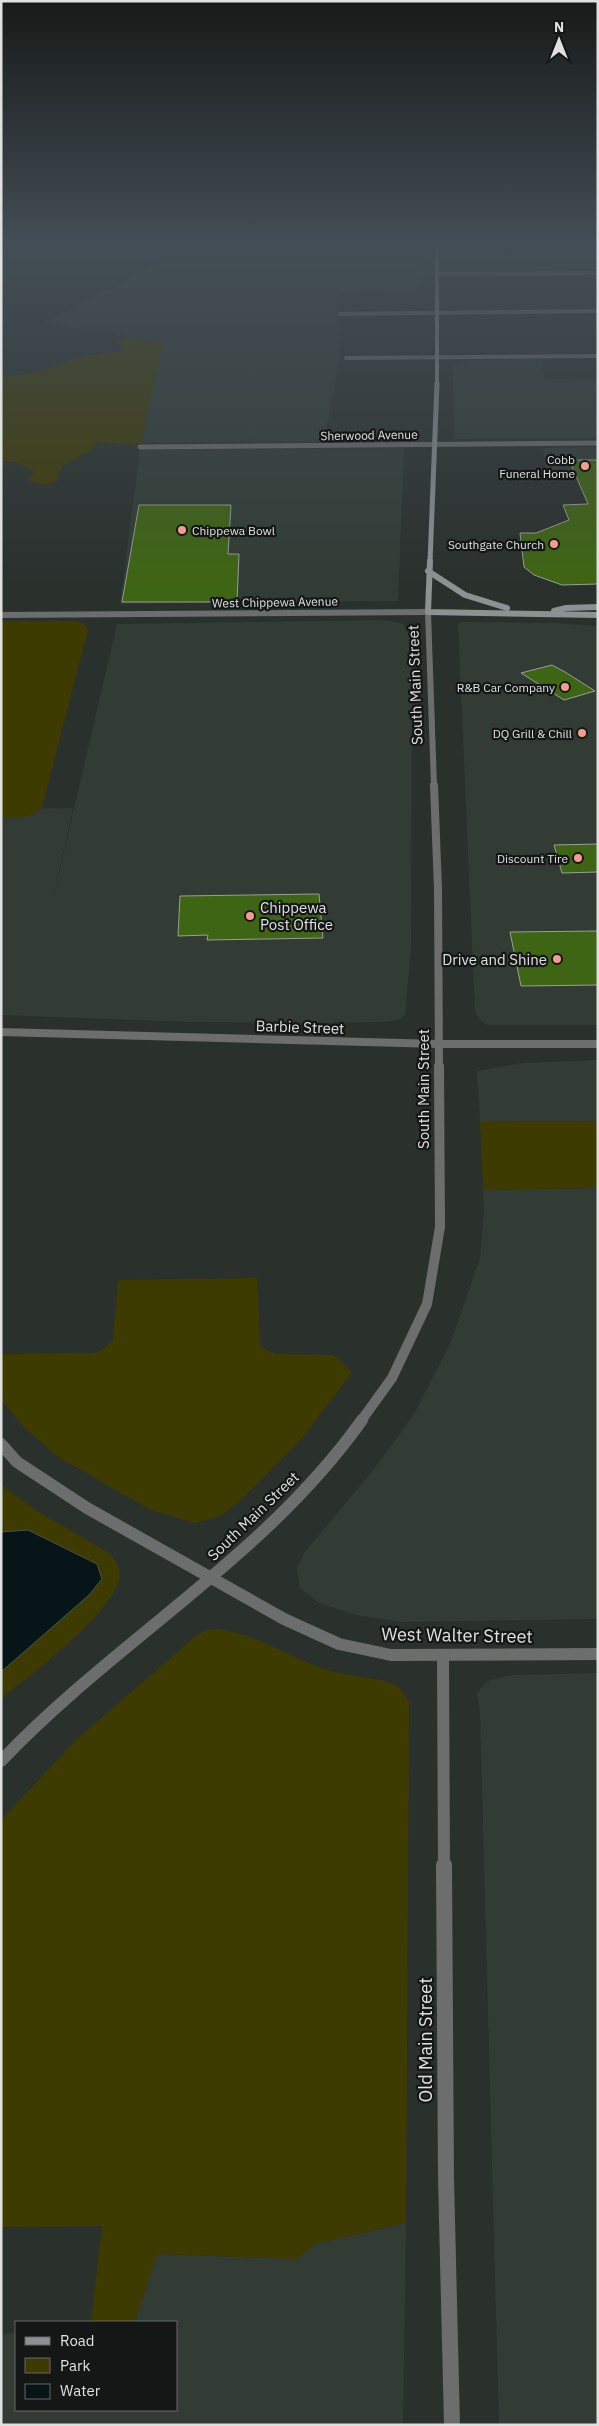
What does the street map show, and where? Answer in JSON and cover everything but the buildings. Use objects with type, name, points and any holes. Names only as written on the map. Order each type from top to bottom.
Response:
[{"type":"main road","name":"South Main Street","points":[[428,612],[428,571],[435,444],[436,357]]},
{"type":"main road","points":[[428,571],[449,587],[465,596],[524,612]]},
{"type":"main road","name":"West Chippewa Avenue","points":[[550,613],[566,608],[598,607]]},
{"type":"main road","name":"West Chippewa Avenue","points":[[428,612],[524,612],[598,615]]},
{"type":"street","points":[[346,358],[563,356]]},
{"type":"street","name":"Sherwood Avenue","points":[[140,447],[598,442]]},
{"type":"street","name":"West Chippewa Avenue","points":[[1,615],[428,612]]},
{"type":"street","name":"South Main Street","points":[[1,1761],[21,1740],[114,1658],[213,1577],[294,1503],[346,1442],[392,1378],[427,1304],[440,1227],[438,889],[428,612]]},
{"type":"street","name":"Barbie Street","points":[[1,1031],[338,1043],[598,1044]]},
{"type":"street","name":"West Walter Street","points":[[1,1444],[17,1462],[87,1508],[213,1577],[284,1619],[339,1644],[391,1655],[598,1654]]},
{"type":"street","name":"Old Main Street","points":[[443,1655],[446,2178],[452,2425]]},
{"type":"shaded area","points":[[159,356],[340,356],[324,442],[141,443]]},
{"type":"shaded area","points":[[542,359],[544,379],[598,380],[598,438],[454,439],[453,365],[472,360]]},
{"type":"shaded area","points":[[598,447],[598,473],[547,473],[543,448]]},
{"type":"shaded area","points":[[404,448],[398,601],[120,604],[140,449]]},
{"type":"shaded area","points":[[385,620],[403,624],[412,641],[411,947],[405,1015],[398,1020],[387,1022],[313,1023],[190,1022],[1,1015],[1,809],[73,808],[52,903],[117,624]]},
{"type":"shaded area","points":[[463,622],[555,623],[598,626],[598,1025],[488,1025],[481,1021],[475,1012],[458,624]]},
{"type":"shaded area","points":[[598,1060],[598,1121],[480,1122],[477,1071],[522,1063]]},
{"type":"shaded area","points":[[598,1188],[598,1619],[402,1622],[356,1615],[319,1603],[300,1588],[297,1568],[304,1553],[374,1469],[413,1416],[450,1344],[480,1258],[484,1211],[483,1190]]},
{"type":"shaded area","points":[[598,1673],[598,2425],[499,2425],[480,1713],[477,1693],[487,1681],[511,1675]]},
{"type":"shaded area","points":[[406,2223],[403,2425],[1,2425],[1,2334],[15,2333],[15,2411],[178,2411],[178,2321],[135,2321],[157,2254],[296,2259],[315,2244]]},
{"type":"green space","points":[[82,356],[159,356],[141,445],[93,442],[96,447],[62,466],[57,481],[43,485],[28,481],[34,471],[15,462],[1,461],[1,376],[33,374]]},
{"type":"green space","points":[[1,621],[75,621],[84,624],[88,629],[42,808],[38,812],[18,818],[1,818]]},
{"type":"green space","points":[[598,1121],[598,1188],[483,1190],[480,1122]]},
{"type":"green space","points":[[257,1278],[260,1345],[267,1351],[276,1354],[334,1355],[352,1372],[303,1437],[241,1500],[220,1516],[195,1523],[151,1510],[57,1456],[24,1427],[1,1400],[1,1354],[93,1353],[101,1351],[113,1340],[118,1280]]},
{"type":"green space","points":[[1,1485],[37,1511],[111,1554],[118,1565],[119,1578],[113,1593],[87,1626],[1,1699]]},
{"type":"green space","points":[[209,1629],[238,1633],[324,1669],[392,1683],[401,1690],[409,1702],[406,2223],[315,2244],[296,2259],[157,2254],[135,2321],[91,2321],[102,2226],[1,2227],[1,1820],[76,1740],[198,1634]]},
{"type":"water","points":[[28,1530],[97,1564],[102,1579],[89,1595],[1,1672],[1,1532]]},
{"type":"place","name":"Cobb Funeral Home","points":[[585,466]]},
{"type":"place","name":"Chippewa Bowl","points":[[182,530]]},
{"type":"place","name":"Southgate Church","points":[[554,544]]},
{"type":"place","name":"R&B Car Company","points":[[565,687]]},
{"type":"place","name":"DQ Grill & Chill","points":[[582,733]]},
{"type":"place","name":"Discount Tire","points":[[578,858]]},
{"type":"place","name":"Chippewa Post Office","points":[[250,916]]},
{"type":"place","name":"Drive and Shine","points":[[557,959]]}]
